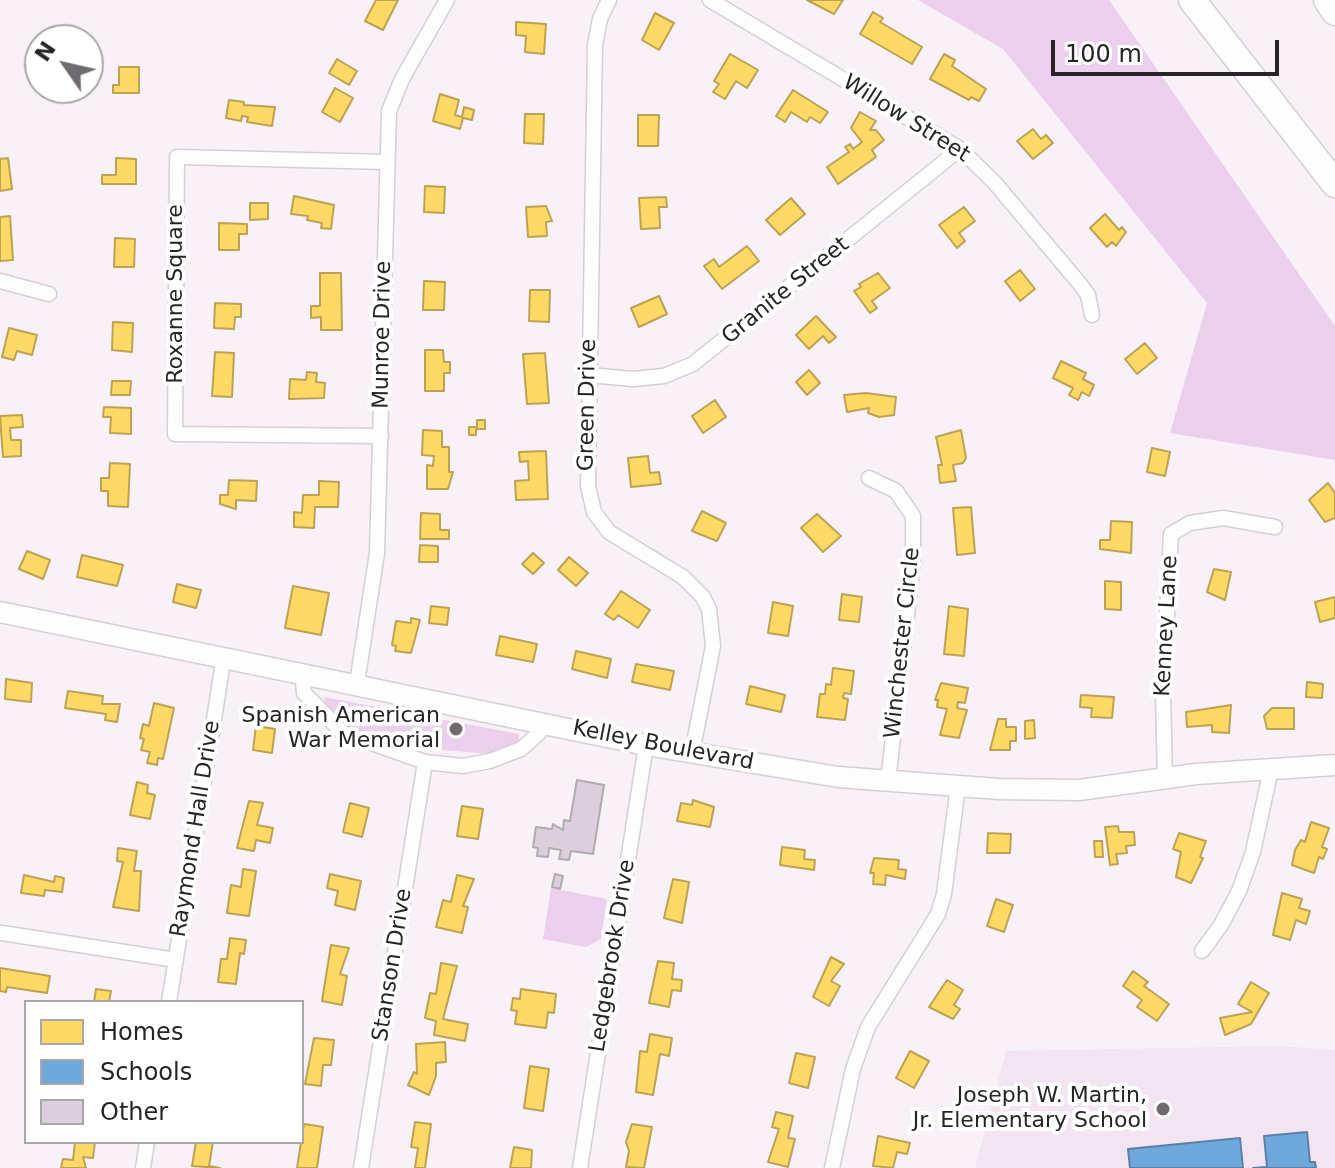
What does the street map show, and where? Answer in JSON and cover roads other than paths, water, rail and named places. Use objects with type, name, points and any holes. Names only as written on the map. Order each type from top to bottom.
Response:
[{"type":"highway","points":[[1192,0],[1335,183]]},
{"type":"highway","points":[[1211,0],[1335,183]]},
{"type":"highway","points":[[1327,0],[1335,12]]},
{"type":"main road","name":"Kelley Boulevard","points":[[0,612],[357,683],[646,745],[748,764],[888,782],[1079,790],[1165,779],[1335,765]]},
{"type":"street","name":"Munroe Drive","points":[[357,683],[377,553],[389,111],[394,95],[447,0]]},
{"type":"street","name":"Green Drive","points":[[609,0],[595,45],[587,474],[594,512],[618,540],[659,561],[693,586],[703,597],[713,622],[713,646],[692,753]]},
{"type":"street","name":"Willow Street","points":[[710,0],[960,149],[985,172],[1080,284],[1088,295],[1092,315]]},
{"type":"street","name":"Granite Street","points":[[589,375],[633,379],[664,376],[693,364],[960,149]]},
{"type":"street","name":"Roxanne Square","points":[[381,436],[175,434],[177,157],[387,162]]},
{"type":"street","points":[[0,281],[49,294]]},
{"type":"street","name":"Winchester Circle","points":[[869,478],[896,491],[913,516],[913,562],[888,782]]},
{"type":"street","name":"Kenney Lane","points":[[1165,779],[1163,694],[1171,534],[1190,523],[1223,518],[1275,527]]},
{"type":"street","name":"Raymond Hall Drive","points":[[169,1000],[224,656]]},
{"type":"street","points":[[302,672],[304,693],[343,733],[425,762],[463,766],[490,761],[521,749],[538,734],[545,722]]},
{"type":"street","name":"Ledgebrook Drive","points":[[580,1168],[646,745]]},
{"type":"street","name":"Stanson Drive","points":[[361,1168],[425,762]]},
{"type":"street","points":[[1202,951],[1221,925],[1239,891],[1253,852],[1271,769]]},
{"type":"street","points":[[832,1168],[864,1037],[938,914],[944,894],[958,786]]},
{"type":"street","points":[[2,933],[176,960]]},
{"type":"street","points":[[143,1168],[147,1144]]},
{"type":"place","name":"Spanish American War Memorial","points":[[456,729]]},
{"type":"place","name":"Joseph W. Martin, Jr. Elementary School","points":[[1163,1109]]}]
